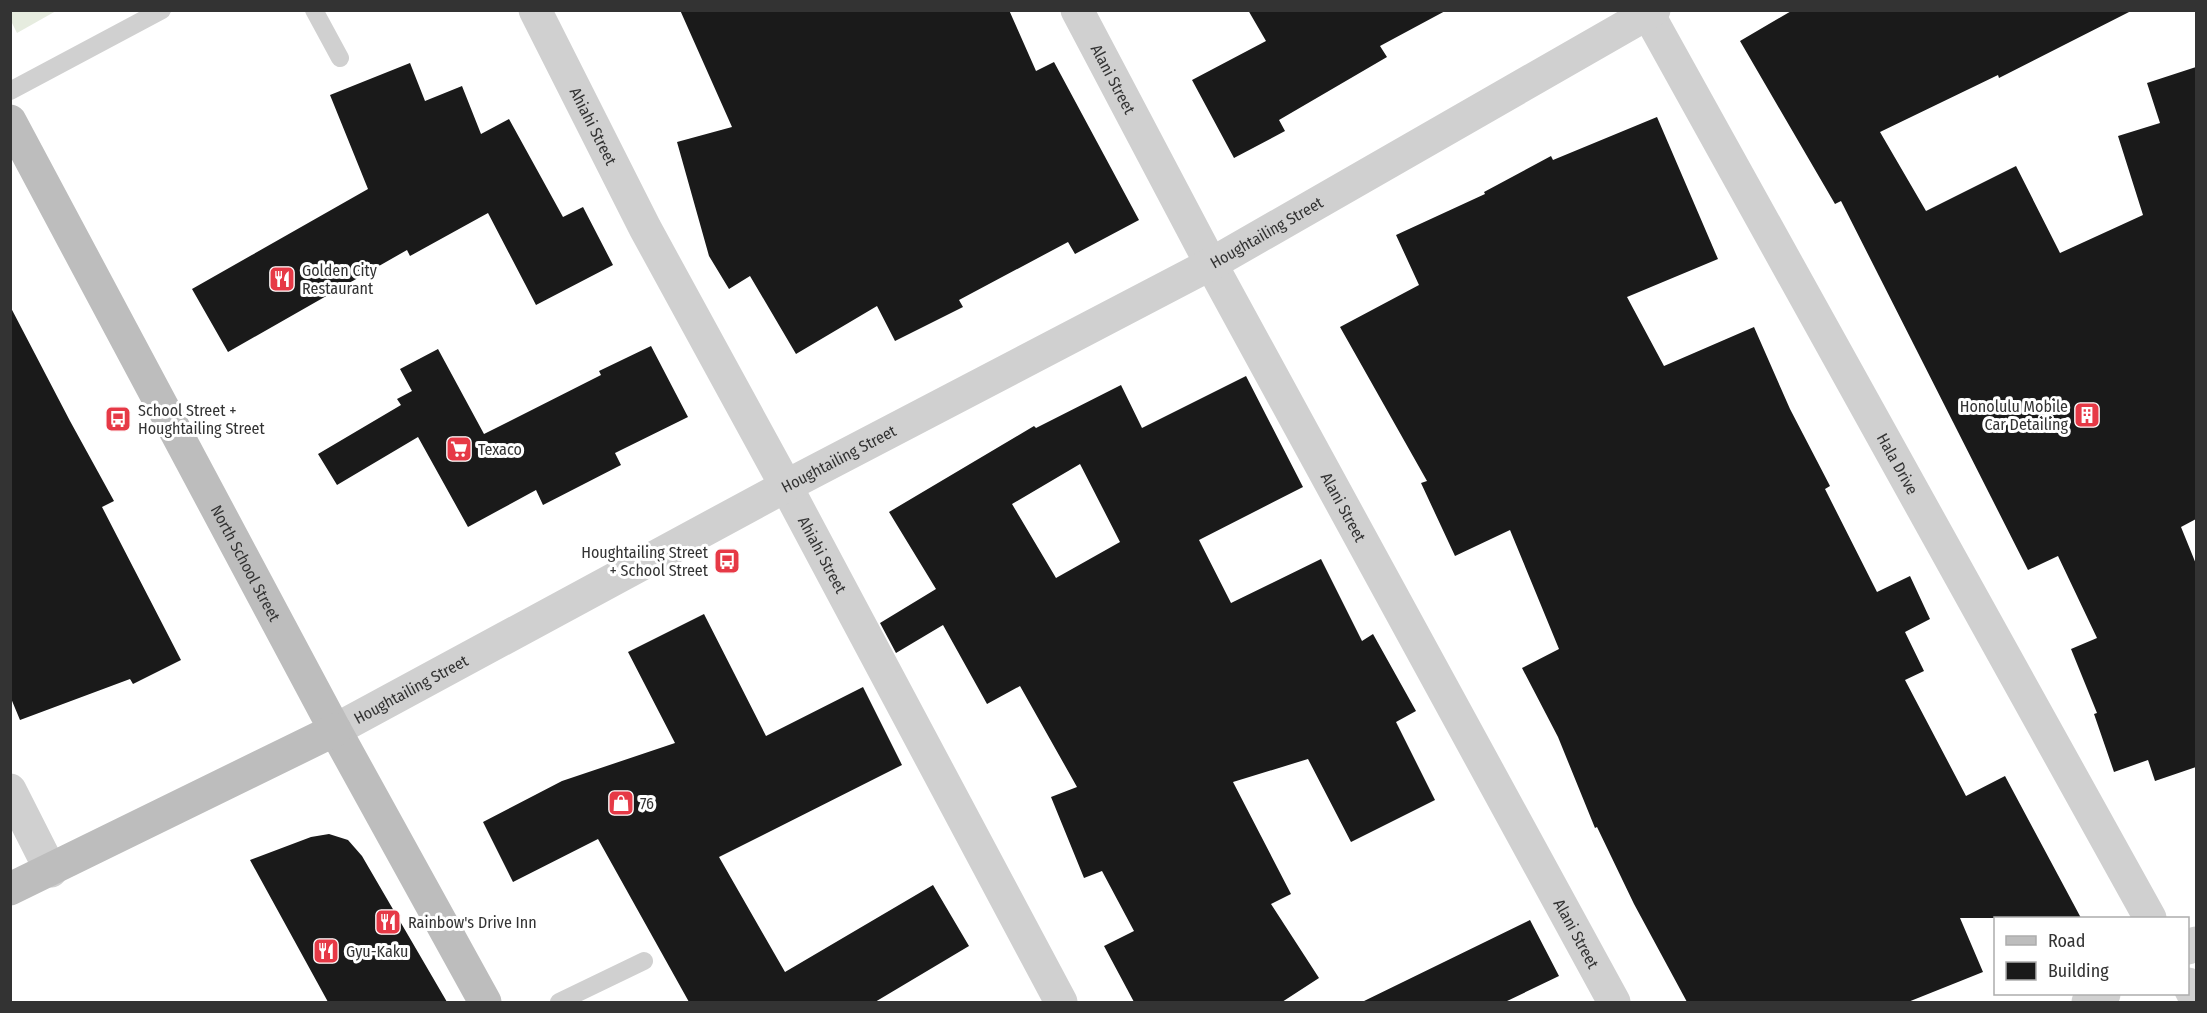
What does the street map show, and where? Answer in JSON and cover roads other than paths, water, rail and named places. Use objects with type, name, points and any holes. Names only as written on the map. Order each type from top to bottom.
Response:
[{"type":"main road","name":"North School Street","points":[[10,121],[335,730],[485,1002]]},
{"type":"main road","name":"Houghtailing Street","points":[[10,889],[51,871],[335,730]]},
{"type":"street","name":"Ahiahi Street","points":[[535,10],[645,228],[786,486],[1061,1002]]},
{"type":"street","name":"Alani Street","points":[[1077,10],[1210,264],[1614,1002]]},
{"type":"street","name":"Houghtailing Street","points":[[335,730],[786,486],[1210,264],[1649,12]]},
{"type":"street","name":"Hala Drive","points":[[1649,12],[2149,917]]},
{"type":"street","points":[[10,790],[51,871]]},
{"type":"lane","points":[[10,91],[162,10]]},
{"type":"lane","points":[[314,10],[340,58]]},
{"type":"lane","points":[[559,1002],[644,962]]},
{"type":"place","name":"Golden City Restaurant","points":[[282,279]]},
{"type":"place","name":"Honolulu Mobile Car Detailing","points":[[2087,415]]},
{"type":"place","name":"School Street + Houghtailing Street","points":[[118,419]]},
{"type":"place","name":"Texaco","points":[[459,449]]},
{"type":"place","name":"Houghtailing Street + School Street","points":[[727,561]]},
{"type":"place","name":"76","points":[[621,803]]},
{"type":"place","name":"Rainbow's Drive Inn","points":[[388,922]]},
{"type":"place","name":"Gyu-Kaku","points":[[326,951]]}]
